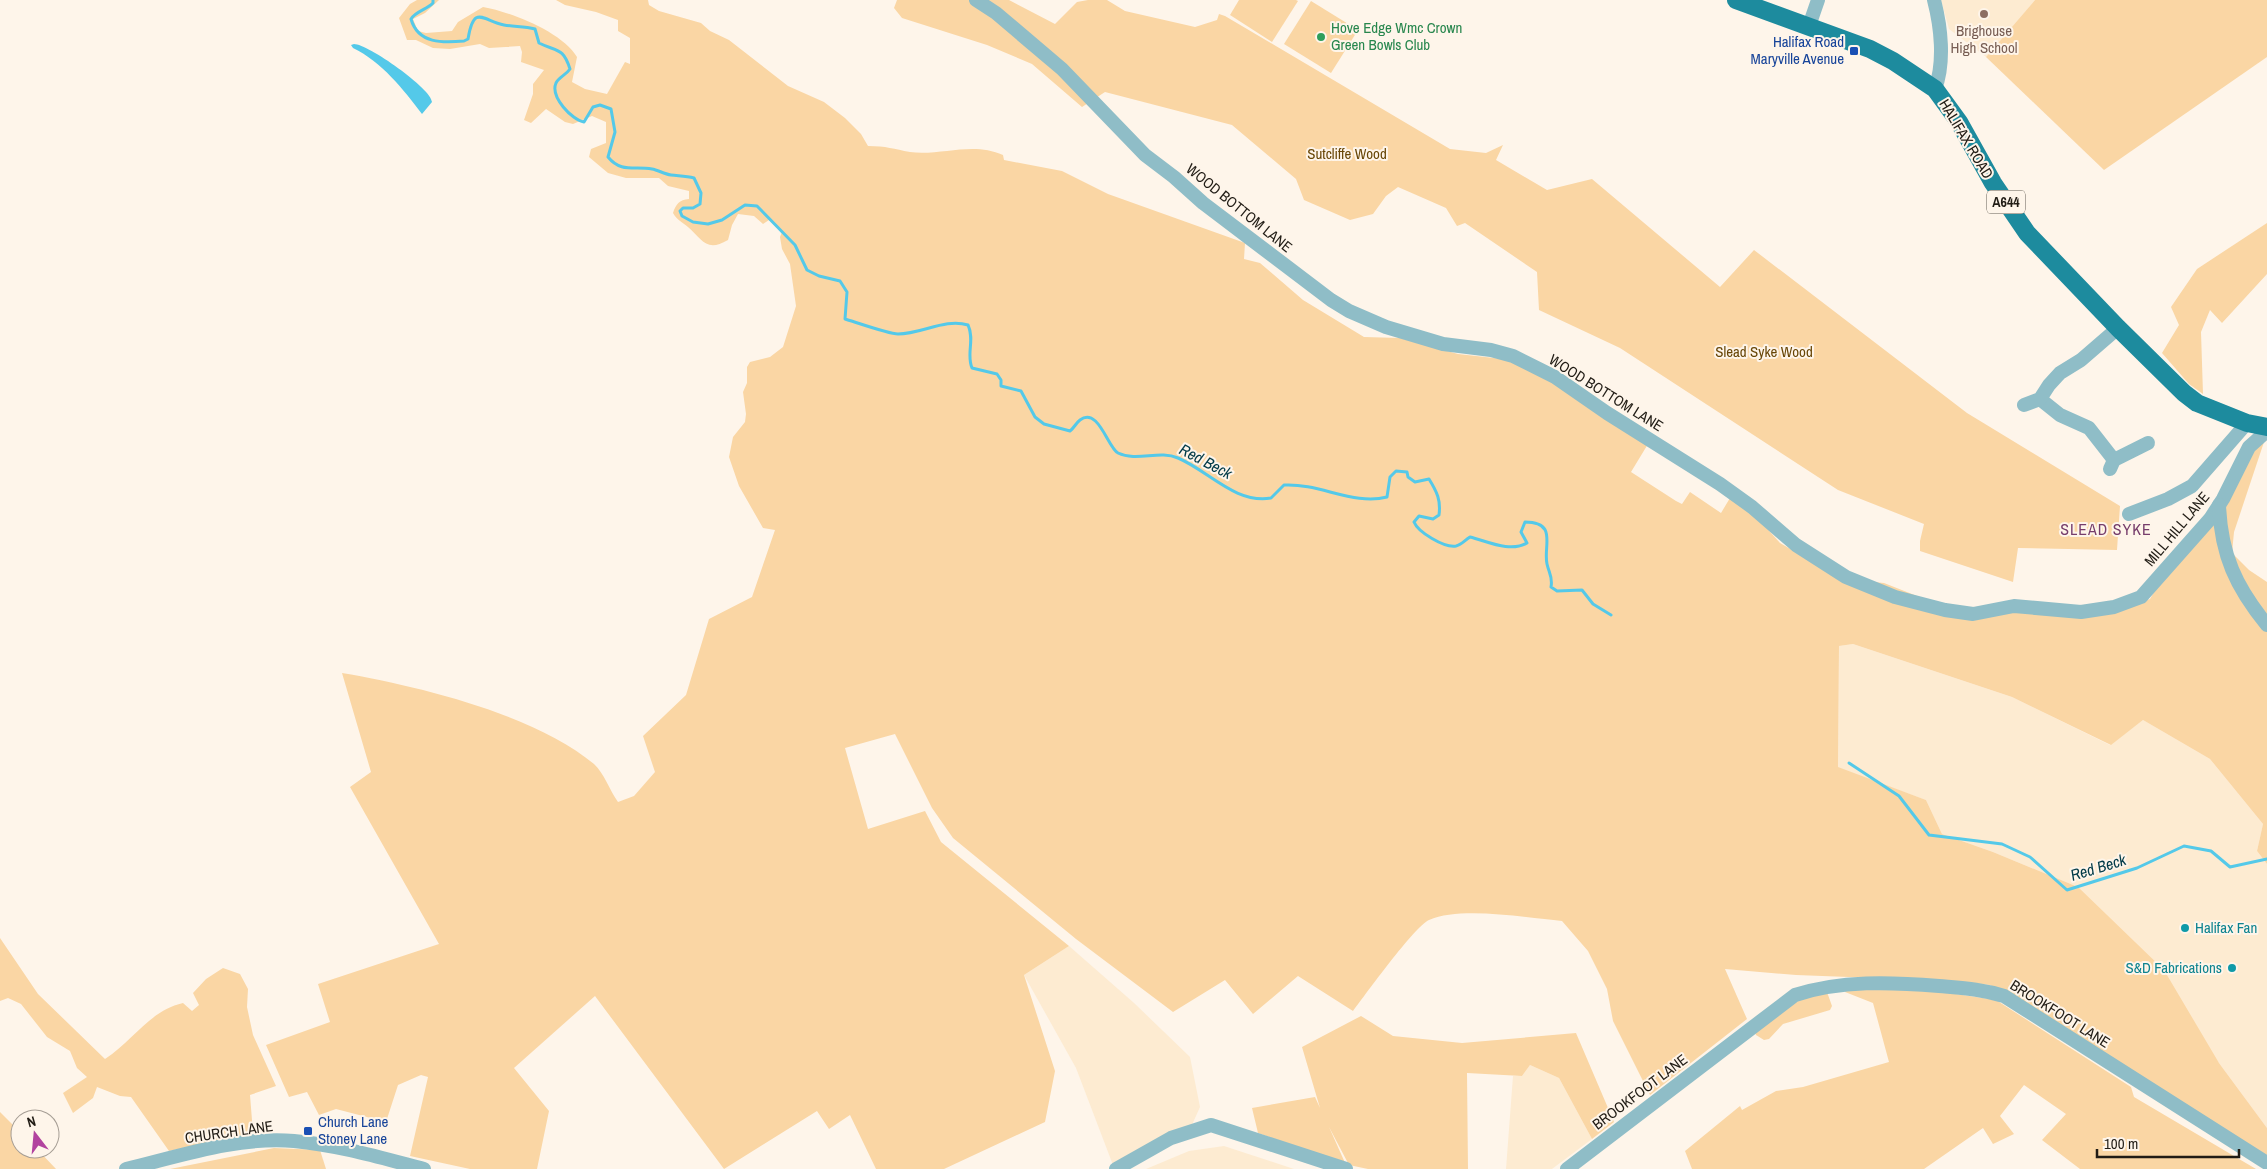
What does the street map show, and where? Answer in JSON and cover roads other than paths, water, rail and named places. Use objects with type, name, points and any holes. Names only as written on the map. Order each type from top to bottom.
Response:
[{"type":"main road","name":"HALIFAX ROAD","points":[[1736,0],[1809,26],[1893,61],[1935,88],[1959,122],[1993,183],[2027,233],[2118,328],[2184,393],[2197,403],[2267,429]]},
{"type":"street","name":"WOOD BOTTOM LANE","points":[[976,0],[996,13],[1062,69],[1145,155],[1231,226],[1331,300],[1349,311],[1386,327],[1443,344],[1491,350],[1513,356],[1555,376],[1607,413],[1720,484],[1752,507],[1796,545],[1846,577],[1895,597],[1945,610],[1973,614],[2014,606],[2081,612],[2114,606],[2141,597]]},
{"type":"street","points":[[1809,26],[1818,0]]},
{"type":"street","points":[[1934,0],[1938,14],[1941,72],[1935,88]]},
{"type":"street","points":[[2024,405],[2040,399],[2060,373],[2081,360],[2118,328]]},
{"type":"street","points":[[2040,399],[2060,415],[2088,428],[2112,465],[2148,443]]},
{"type":"street","points":[[2129,514],[2168,499],[2192,486],[2247,422]]},
{"type":"street","name":"MILL HILL LANE","points":[[2141,597],[2210,519],[2250,447],[2267,429]]},
{"type":"street","points":[[2219,505],[2226,554],[2245,599],[2267,625]]},
{"type":"street","name":"BROOKFOOT LANE","points":[[1566,1169],[1795,996],[1819,987],[1888,982],[1985,990],[2004,996],[2267,1164]]},
{"type":"street","points":[[1116,1169],[1171,1138],[1211,1125],[1346,1169]]},
{"type":"street","name":"CHURCH LANE","points":[[126,1169],[196,1152],[261,1141],[294,1141],[319,1144],[424,1169]]},
{"type":"water","points":[[354,44],[372,51],[385,59],[422,87],[432,102],[422,114],[383,68],[353,48],[351,45]]},
{"type":"waterway","name":"Red Beck","points":[[433,0],[433,3],[411,19],[419,33],[432,40],[440,42],[464,41],[468,39],[473,21],[480,17],[504,25],[535,29],[539,43],[562,53],[570,69],[556,83],[556,95],[563,107],[574,117],[584,122],[593,107],[600,105],[611,109],[615,132],[608,157],[613,162],[628,168],[652,169],[668,174],[694,178],[701,193],[700,204],[693,208],[683,208],[680,211],[682,216],[693,222],[708,224],[722,220],[745,205],[757,206],[795,245],[807,270],[819,276],[840,281],[847,292],[845,319],[898,334],[916,332],[951,323],[968,325],[971,336],[970,363],[972,368],[997,374],[1001,380],[1001,386],[1021,391],[1035,417],[1044,424],[1070,431],[1080,420],[1086,417],[1092,419],[1102,429],[1114,450],[1118,453],[1133,456],[1163,455],[1178,458],[1234,491],[1258,499],[1271,498],[1284,485],[1311,487],[1349,497],[1375,499],[1387,497],[1390,477],[1396,471],[1407,472],[1408,477],[1415,482],[1429,479],[1438,496],[1439,515],[1433,519],[1419,516],[1414,522],[1426,535],[1438,542],[1451,546],[1461,544],[1470,537],[1506,547],[1513,547],[1527,543],[1521,532],[1525,522],[1542,526],[1547,536],[1546,557],[1551,587],[1557,591],[1582,590],[1593,604],[1611,615]]},
{"type":"waterway","name":"Red Beck","points":[[1849,763],[1899,796],[1929,835],[2002,844],[2030,857],[2067,890],[2137,868],[2184,846],[2211,851],[2230,867],[2267,859]]},
{"type":"place","name":"Brighouse High School","points":[[1984,14]]},
{"type":"place","name":"Hove Edge Wmc Crown Green Bowls Club","points":[[1321,37]]},
{"type":"place","name":"Halifax Road Maryville Avenue","points":[[1854,51]]},
{"type":"place","name":"Halifax Fan","points":[[2185,928]]},
{"type":"place","name":"S&D Fabrications","points":[[2232,968]]},
{"type":"place","name":"Church Lane Stoney Lane","points":[[308,1131]]},
{"type":"district","name":"SLEAD SYKE","points":[[2106,529]]},
{"type":"park label","name":"Sutcliffe Wood","points":[[1347,154]]},
{"type":"park label","name":"Slead Syke Wood","points":[[1764,352]]}]
